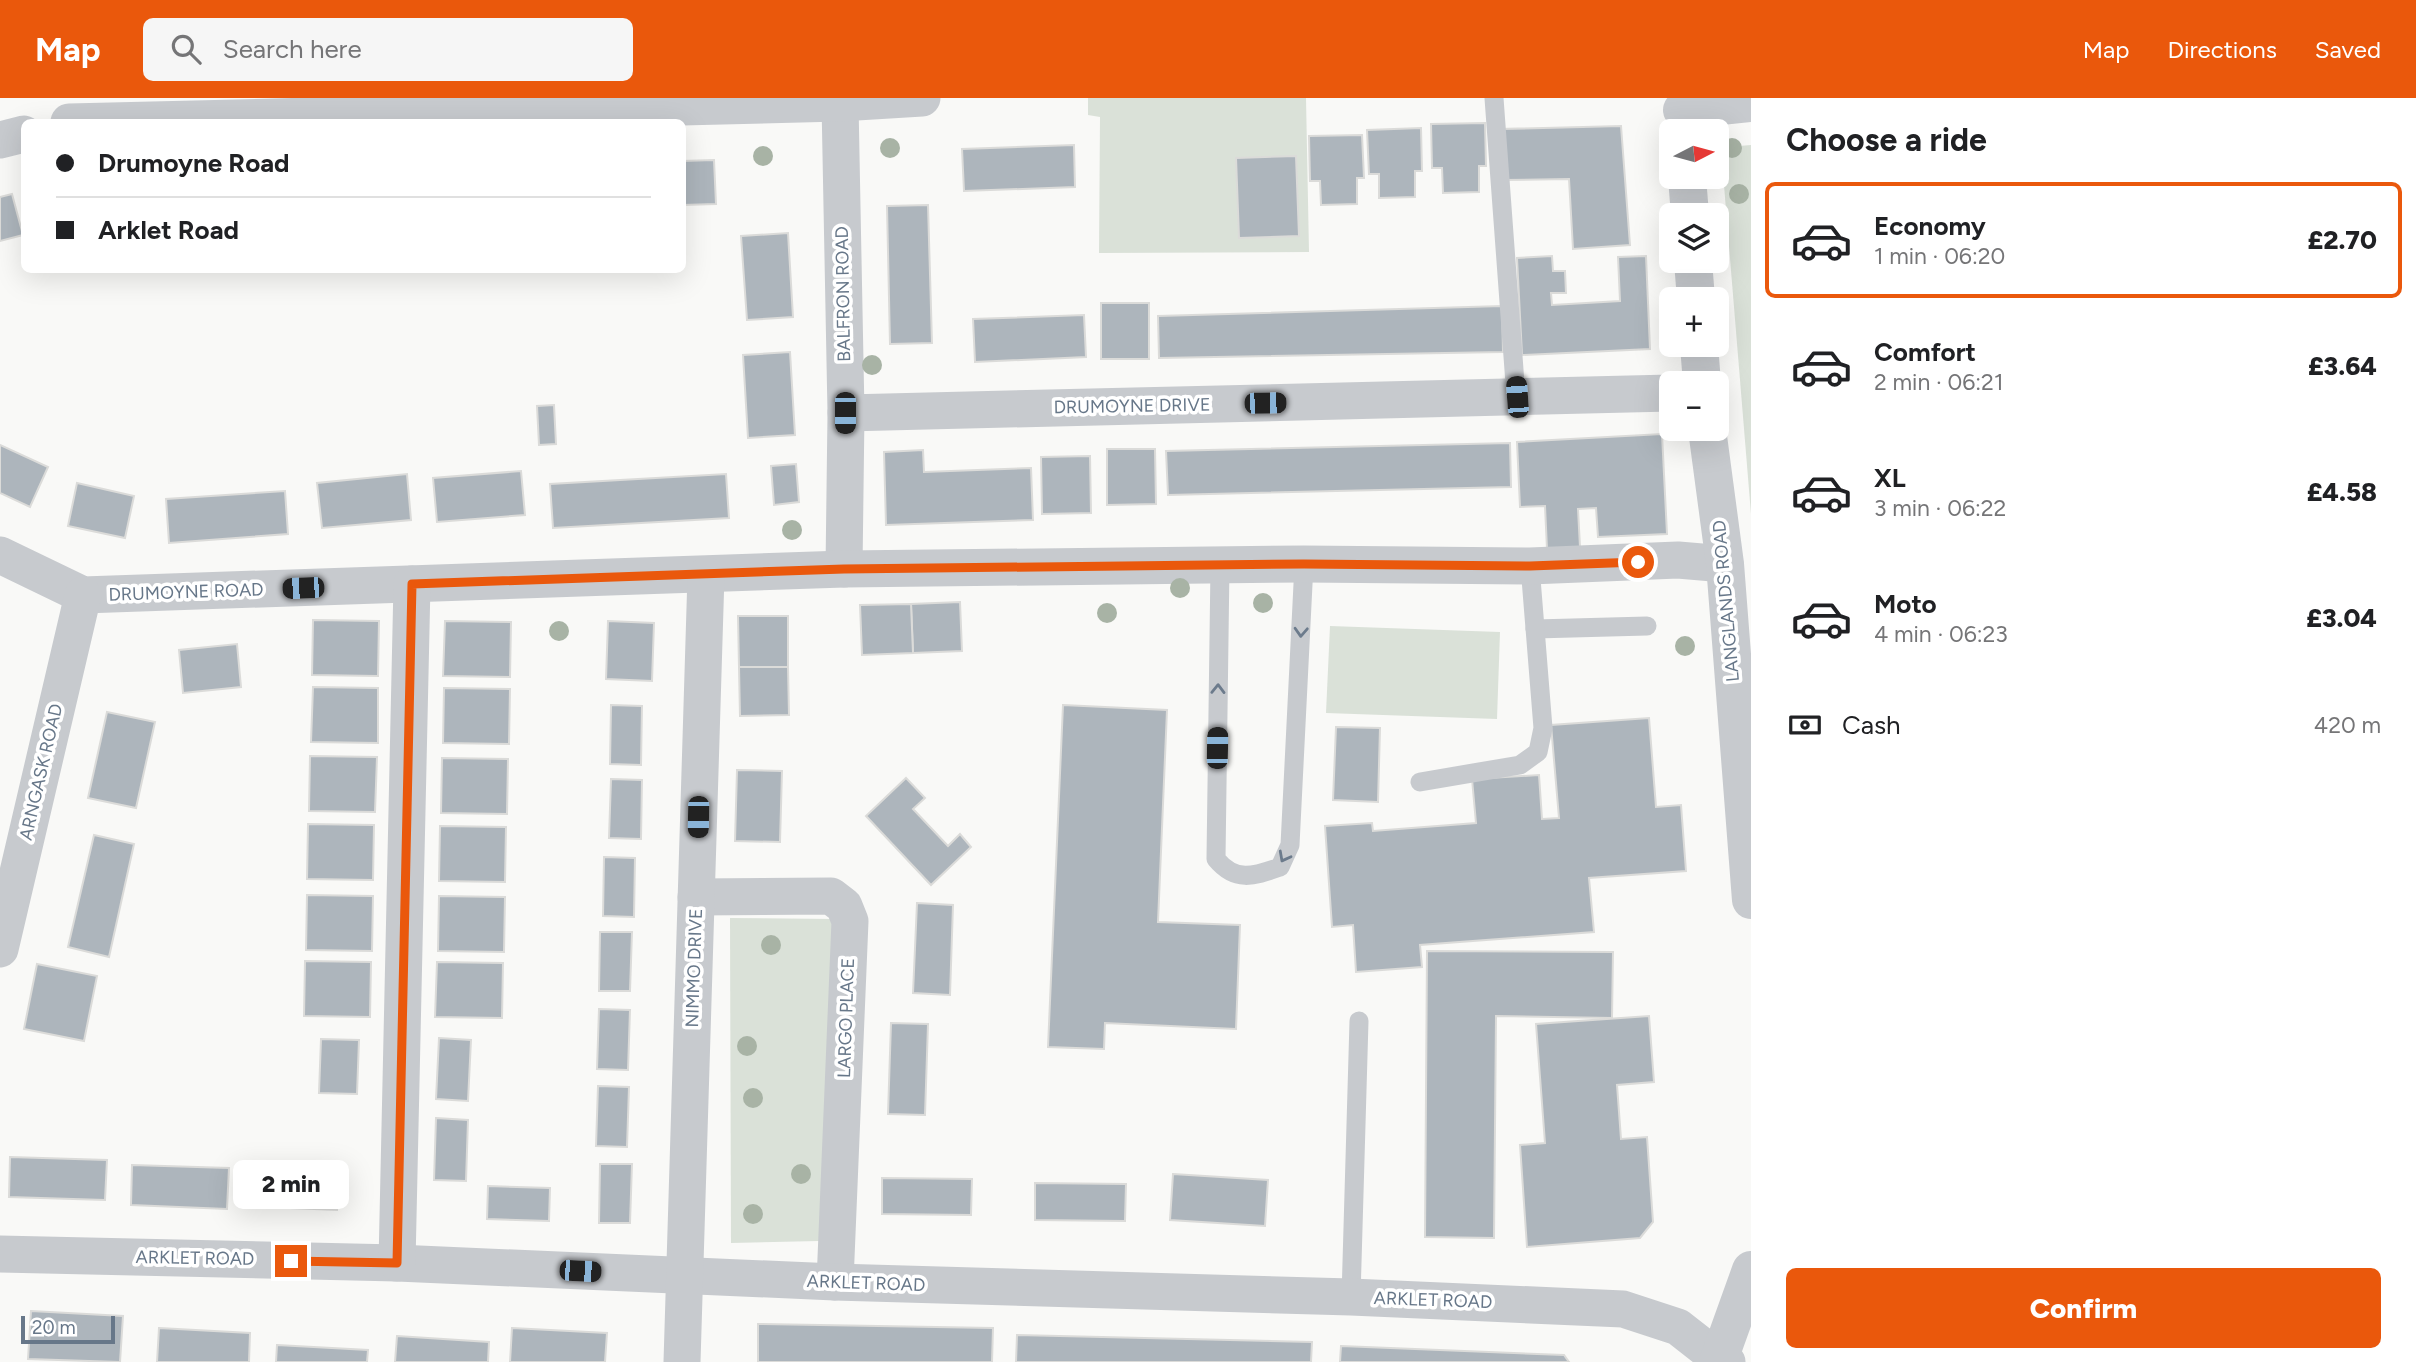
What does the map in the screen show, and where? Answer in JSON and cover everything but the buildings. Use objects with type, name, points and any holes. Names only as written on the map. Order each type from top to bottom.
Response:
[{"type":"street","points":[[191,119],[840,103],[922,98]]},
{"type":"street","name":"BALFRON ROAD","points":[[840,103],[845,413],[844,569]]},
{"type":"street","points":[[1682,113],[1751,103]]},
{"type":"street","points":[[0,140],[21,135]]},
{"type":"street","name":"DRUMOYNE DRIVE","points":[[845,413],[1659,393]]},
{"type":"street","name":"LANGLANDS ROAD","points":[[1709,441],[1725,564],[1751,900]]},
{"type":"street","name":"DRUMOYNE ROAD","points":[[0,555],[83,595],[844,569],[1304,564],[1530,566],[1678,560],[1725,564]]},
{"type":"street","name":"NIMMO DRIVE","points":[[682,1362],[705,575]]},
{"type":"street","points":[[397,1263],[412,584]]},
{"type":"street","name":"ARNGASK ROAD","points":[[0,948],[8,875],[83,595]]},
{"type":"street","name":"LARGO PLACE","points":[[696,897],[831,896],[844,906],[850,921],[835,1282]]},
{"type":"street","name":"ARKLET ROAD","points":[[0,1254],[397,1263],[835,1282],[1623,1308],[1678,1326],[1721,1361]]},
{"type":"street","points":[[1721,1361],[1751,1270]]},
{"type":"lane","points":[[1494,98],[1517,397]]},
{"type":"lane","points":[[1220,565],[1216,859],[1224,869],[1238,876],[1280,867],[1290,845],[1304,564]]},
{"type":"lane","points":[[1420,782],[1520,765],[1538,751],[1543,728],[1530,566]]},
{"type":"lane","points":[[1535,629],[1647,626]]},
{"type":"lane","points":[[1351,1297],[1359,1021]]},
{"type":"shaded area","points":[[1088,98],[1306,98],[1309,252],[1099,253],[1100,117],[1088,115]]},
{"type":"shaded area","points":[[1751,145],[1751,514],[1729,246],[1729,203],[1725,203],[1724,189],[1729,189],[1729,147]]},
{"type":"shaded area","points":[[1330,626],[1500,632],[1497,719],[1326,713]]},
{"type":"shaded area","points":[[730,918],[834,919],[819,1241],[731,1243]]},
{"type":"route","points":[[291,1261],[397,1263],[412,584],[844,569],[1304,564],[1530,566],[1638,562]]}]
